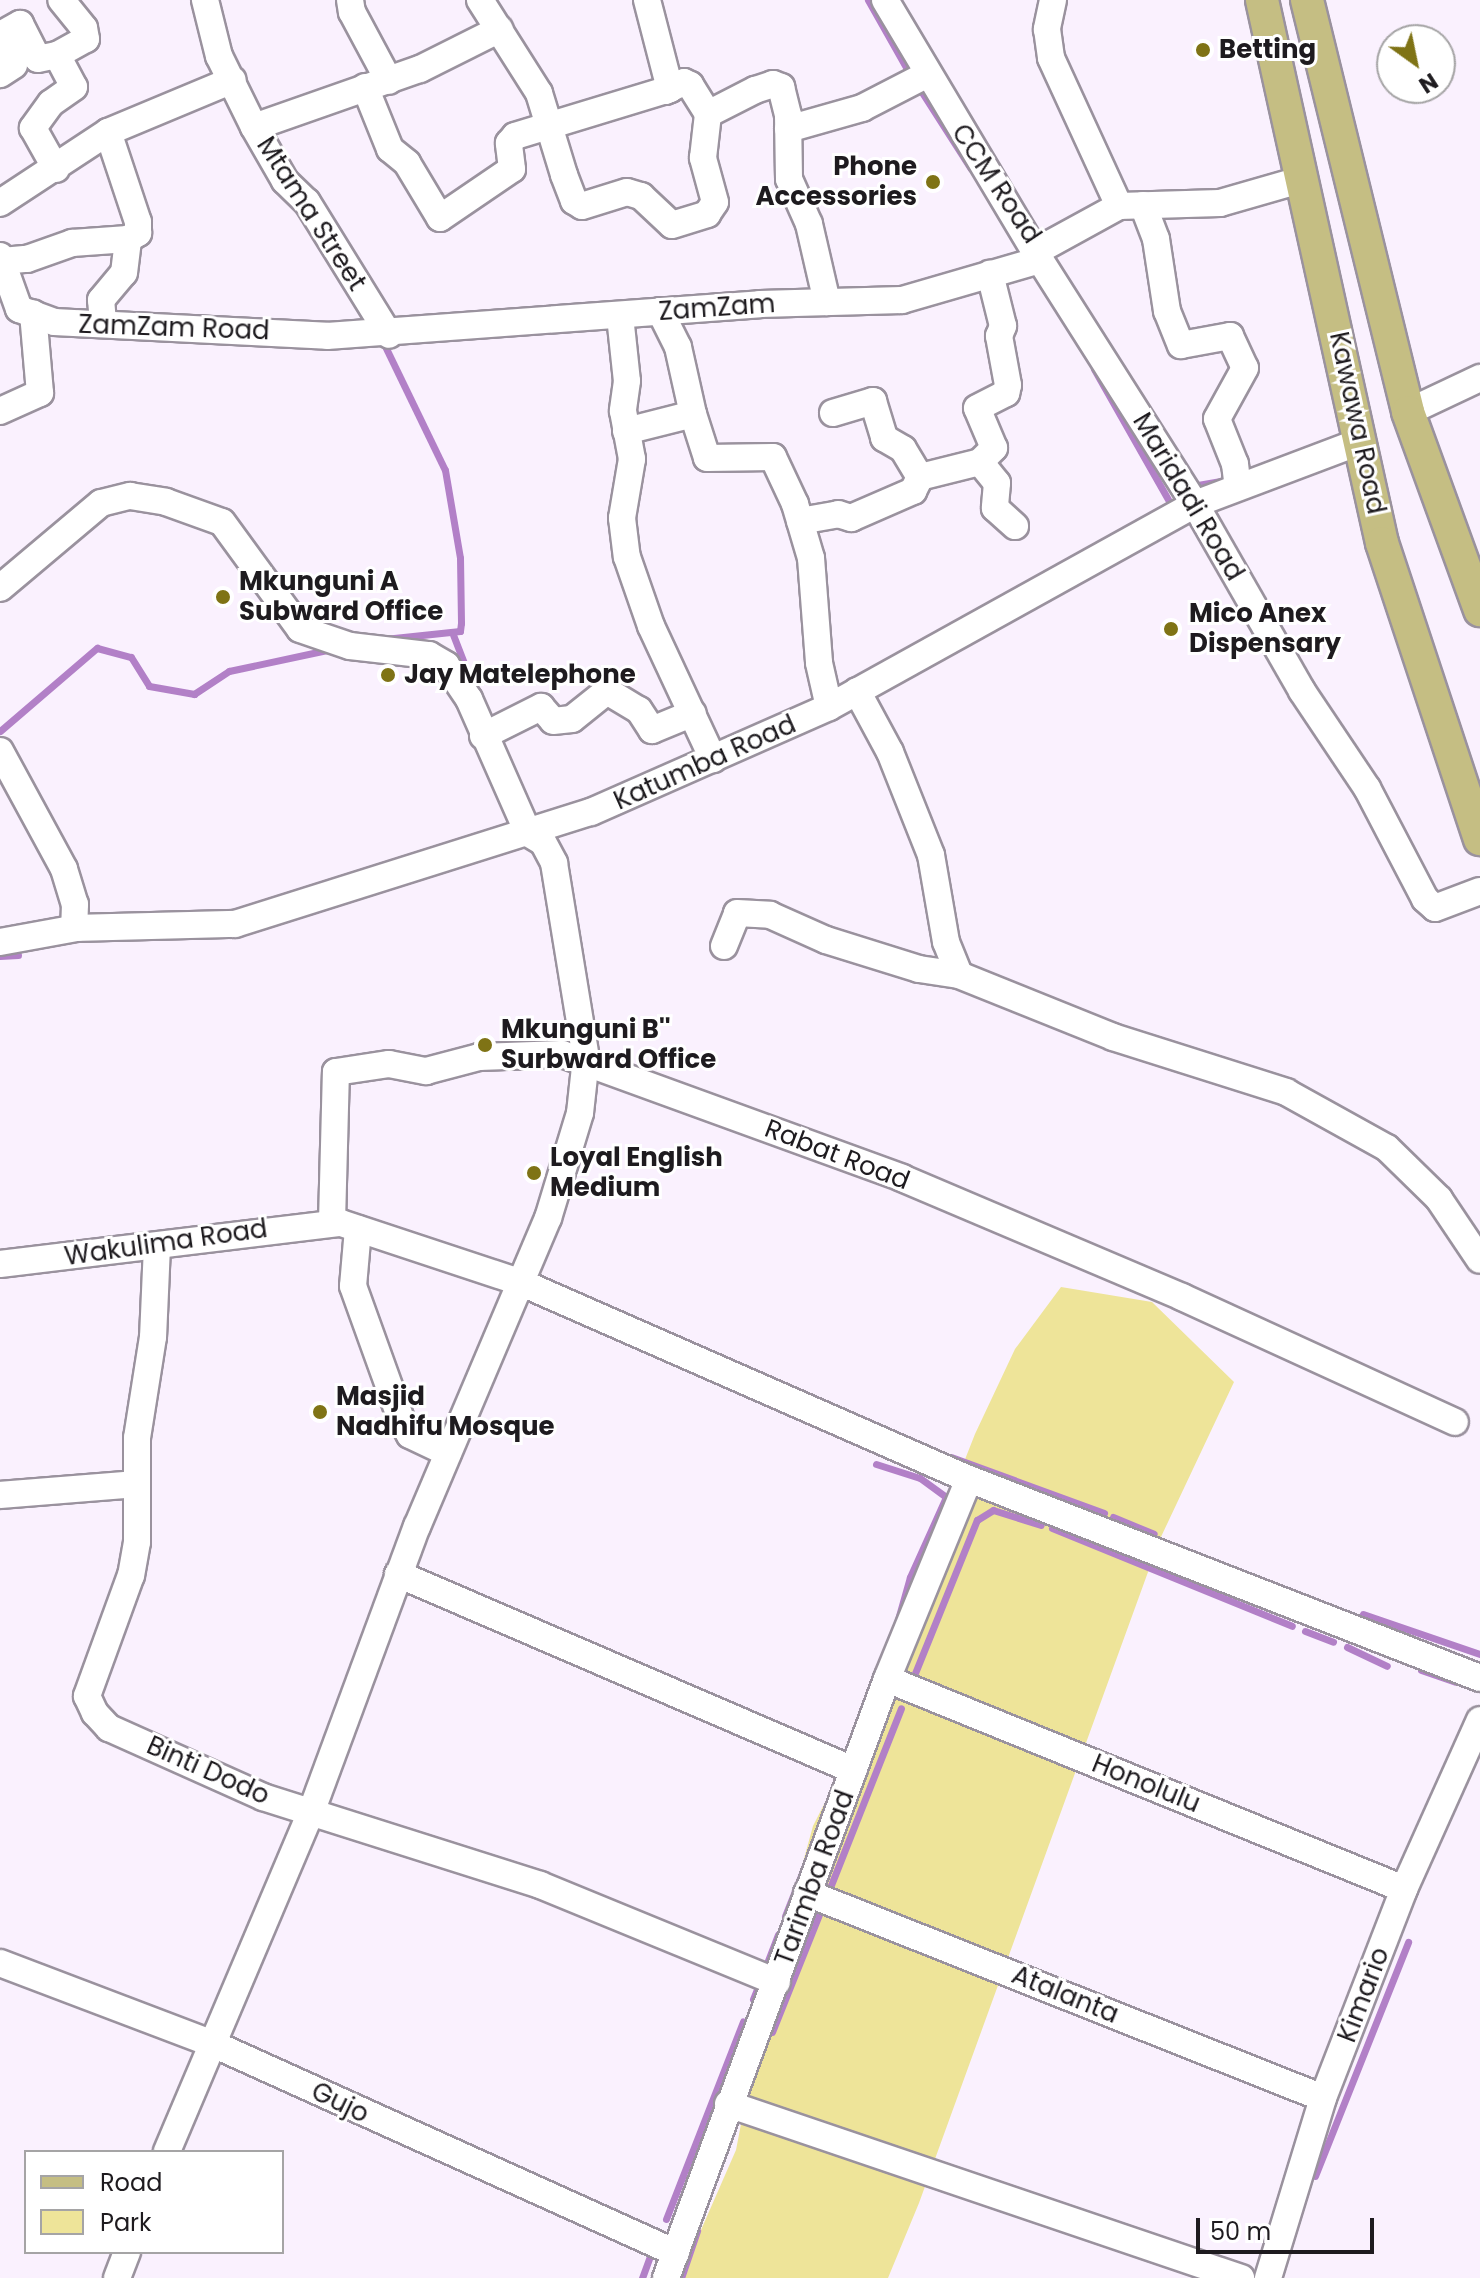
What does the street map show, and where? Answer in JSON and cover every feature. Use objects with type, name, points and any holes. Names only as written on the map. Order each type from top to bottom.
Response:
[{"type":"main road","name":"Kawawa Road","points":[[1262,0],[1362,441],[1382,543],[1480,839]]},
{"type":"main road","name":"Kawawa Road","points":[[1307,0],[1408,412],[1480,610]]},
{"type":"street","points":[[0,74],[14,65],[0,37],[20,24],[38,59],[57,55],[86,39],[84,28],[61,0]]},
{"type":"street","name":"Mtama Street","points":[[205,0],[219,56],[254,127],[285,181],[307,202],[389,335]]},
{"type":"street","points":[[350,0],[377,84],[390,149],[407,163],[440,218],[512,169],[510,139],[552,123],[690,85],[708,114],[703,158],[715,202],[707,214],[672,225],[635,193],[582,206],[574,201],[552,123],[500,29],[480,0]]},
{"type":"street","points":[[647,0],[670,89]]},
{"type":"street","name":"CCM Road","points":[[885,0],[926,75],[1038,256],[1131,206],[1220,203],[1303,179]]},
{"type":"street","points":[[1053,0],[1047,29],[1051,58],[1131,206],[1156,239],[1167,311],[1181,345],[1230,336],[1245,368],[1217,419],[1235,464],[1238,487]]},
{"type":"street","points":[[254,127],[377,84],[500,29]]},
{"type":"street","points":[[56,169],[33,128],[51,103],[74,87],[57,55]]},
{"type":"street","points":[[788,129],[862,108],[926,75]]},
{"type":"street","points":[[0,203],[108,132],[233,80]]},
{"type":"street","points":[[708,114],[773,84],[781,87],[786,101],[789,179],[809,224],[827,302]]},
{"type":"street","points":[[0,411],[40,393],[33,313],[12,300],[2,265],[72,243],[128,239],[138,233],[135,202],[108,132]]},
{"type":"street","points":[[103,322],[101,300],[124,273],[128,239]]},
{"type":"street","name":"ZamZam","points":[[389,335],[660,311],[902,300],[1038,256]]},
{"type":"street","name":"Maridadi Road","points":[[1038,256],[1195,504],[1289,669],[1367,788],[1425,899],[1435,908],[1480,891]]},
{"type":"street","points":[[800,521],[859,515],[913,491],[920,477],[980,462],[994,448],[977,408],[1006,393],[1008,385],[999,336],[1003,326],[990,274]]},
{"type":"street","points":[[660,311],[678,347],[693,414],[707,458],[773,457],[800,521],[811,558],[819,663],[829,707]]},
{"type":"street","name":"ZamZam Road","points":[[33,313],[65,324],[103,322],[389,335]]},
{"type":"street","points":[[620,316],[626,431],[632,459],[622,518],[627,557],[651,626],[713,759]]},
{"type":"street","points":[[1408,412],[1480,378]]},
{"type":"street","points":[[833,413],[873,401],[884,438],[903,449],[920,477]]},
{"type":"street","points":[[626,431],[693,414]]},
{"type":"street","name":"Katumba Road","points":[[0,942],[74,928],[235,924],[538,840],[591,812],[829,707],[1195,504],[1362,441]]},
{"type":"street","points":[[980,462],[997,483],[995,508],[1015,526]]},
{"type":"street","points":[[0,588],[85,515],[115,497],[189,507],[222,522],[234,535],[300,629],[350,646],[429,655],[446,665],[469,699],[483,736],[538,840],[565,912],[586,1058],[580,1113],[567,1168],[522,1283],[398,1574],[311,1812],[168,2150]]},
{"type":"street","points":[[483,736],[541,707],[553,721],[567,721],[607,691],[639,710],[652,730],[693,713]]},
{"type":"street","points":[[857,691],[890,752],[931,855],[946,942],[959,975]]},
{"type":"street","points":[[0,751],[64,869],[75,904],[74,928]]},
{"type":"street","points":[[724,946],[737,913],[770,915],[903,965],[959,975],[1066,1020],[1286,1092],[1326,1111],[1387,1148],[1417,1175],[1480,1260]]},
{"type":"street","name":"Rabat Road","points":[[332,1222],[336,1072],[389,1064],[426,1071],[479,1057],[527,1054],[586,1058],[902,1178],[1182,1297],[1455,1422]]},
{"type":"street","points":[[332,1222],[522,1283],[969,1479],[1480,1678]]},
{"type":"street","name":"Wakulima Road","points":[[0,1264],[332,1222]]},
{"type":"street","points":[[358,1229],[353,1286],[401,1419],[410,1435],[448,1453]]},
{"type":"street","name":"Binti Dodo","points":[[157,1246],[153,1337],[137,1438],[137,1542],[131,1575],[87,1696],[95,1713],[109,1728],[311,1812],[540,1885],[777,1982]]},
{"type":"street","name":"Tarimba Road","points":[[666,2278],[887,1679],[969,1479]]},
{"type":"street","points":[[0,1495],[137,1484]]},
{"type":"street","points":[[398,1574],[854,1770]]},
{"type":"street","name":"Honolulu","points":[[887,1679],[1404,1889]]},
{"type":"street","name":"Kimario","points":[[1268,2278],[1323,2098],[1404,1889],[1480,1720]]},
{"type":"street","name":"Atalanta","points":[[807,1893],[1323,2098]]},
{"type":"street","name":"Gujo","points":[[0,1963],[211,2043],[676,2253]]},
{"type":"street","points":[[728,2104],[1241,2278]]},
{"type":"street","points":[[117,2278],[126,2254]]},
{"type":"green space","points":[[1061,1287],[1152,1302],[1234,1382],[1160,1539],[919,2203],[888,2278],[680,2278],[736,2150],[765,2000],[813,1826],[848,1757],[975,1434],[1015,1349]]},
{"type":"waterway","points":[[868,0],[911,76]]},
{"type":"waterway","points":[[918,86],[971,169]]},
{"type":"waterway","points":[[383,342],[445,470],[460,558],[461,623],[460,631],[384,639]]},
{"type":"waterway","points":[[1094,369],[1168,499]]},
{"type":"waterway","points":[[1192,486],[1226,480]]},
{"type":"waterway","points":[[452,632],[471,681]]},
{"type":"waterway","points":[[0,731],[97,648],[131,657],[149,686],[194,694],[229,671],[332,649]]},
{"type":"waterway","points":[[0,956],[18,955]]},
{"type":"waterway","points":[[951,1457],[1104,1513]]},
{"type":"waterway","points":[[876,1464],[920,1478],[946,1497],[910,1577],[893,1637]]},
{"type":"waterway","points":[[911,1683],[977,1520],[993,1510],[1041,1525]]},
{"type":"waterway","points":[[1113,1517],[1154,1534]]},
{"type":"waterway","points":[[1052,1528],[1292,1626]]},
{"type":"waterway","points":[[1363,1614],[1480,1654]]},
{"type":"waterway","points":[[1305,1631],[1333,1642]]},
{"type":"waterway","points":[[1347,1647],[1387,1666]]},
{"type":"waterway","points":[[1421,1670],[1455,1682]]},
{"type":"waterway","points":[[831,1885],[901,1708]]},
{"type":"waterway","points":[[785,1916],[808,1858]]},
{"type":"waterway","points":[[772,2032],[820,1912]]},
{"type":"waterway","points":[[764,1971],[778,1935]]},
{"type":"waterway","points":[[1315,2176],[1408,1942]]},
{"type":"waterway","points":[[753,1999],[760,1982]]},
{"type":"waterway","points":[[666,2219],[743,2022]]},
{"type":"waterway","points":[[681,2278],[697,2231]]},
{"type":"waterway","points":[[642,2278],[651,2253]]},
{"type":"place","name":"Betting","points":[[1203,50]]},
{"type":"place","name":"Phone Accessories","points":[[933,182]]},
{"type":"place","name":"Mkunguni A Subward Office","points":[[223,597]]},
{"type":"place","name":"Mico Anex Dispensary","points":[[1171,629]]},
{"type":"place","name":"Jay Matelephone","points":[[388,675]]},
{"type":"place","name":"Mkunguni B'' Surbward Office","points":[[485,1045]]},
{"type":"place","name":"Loyal English Medium","points":[[534,1173]]},
{"type":"place","name":"Masjid Nadhifu Mosque","points":[[320,1412]]}]
